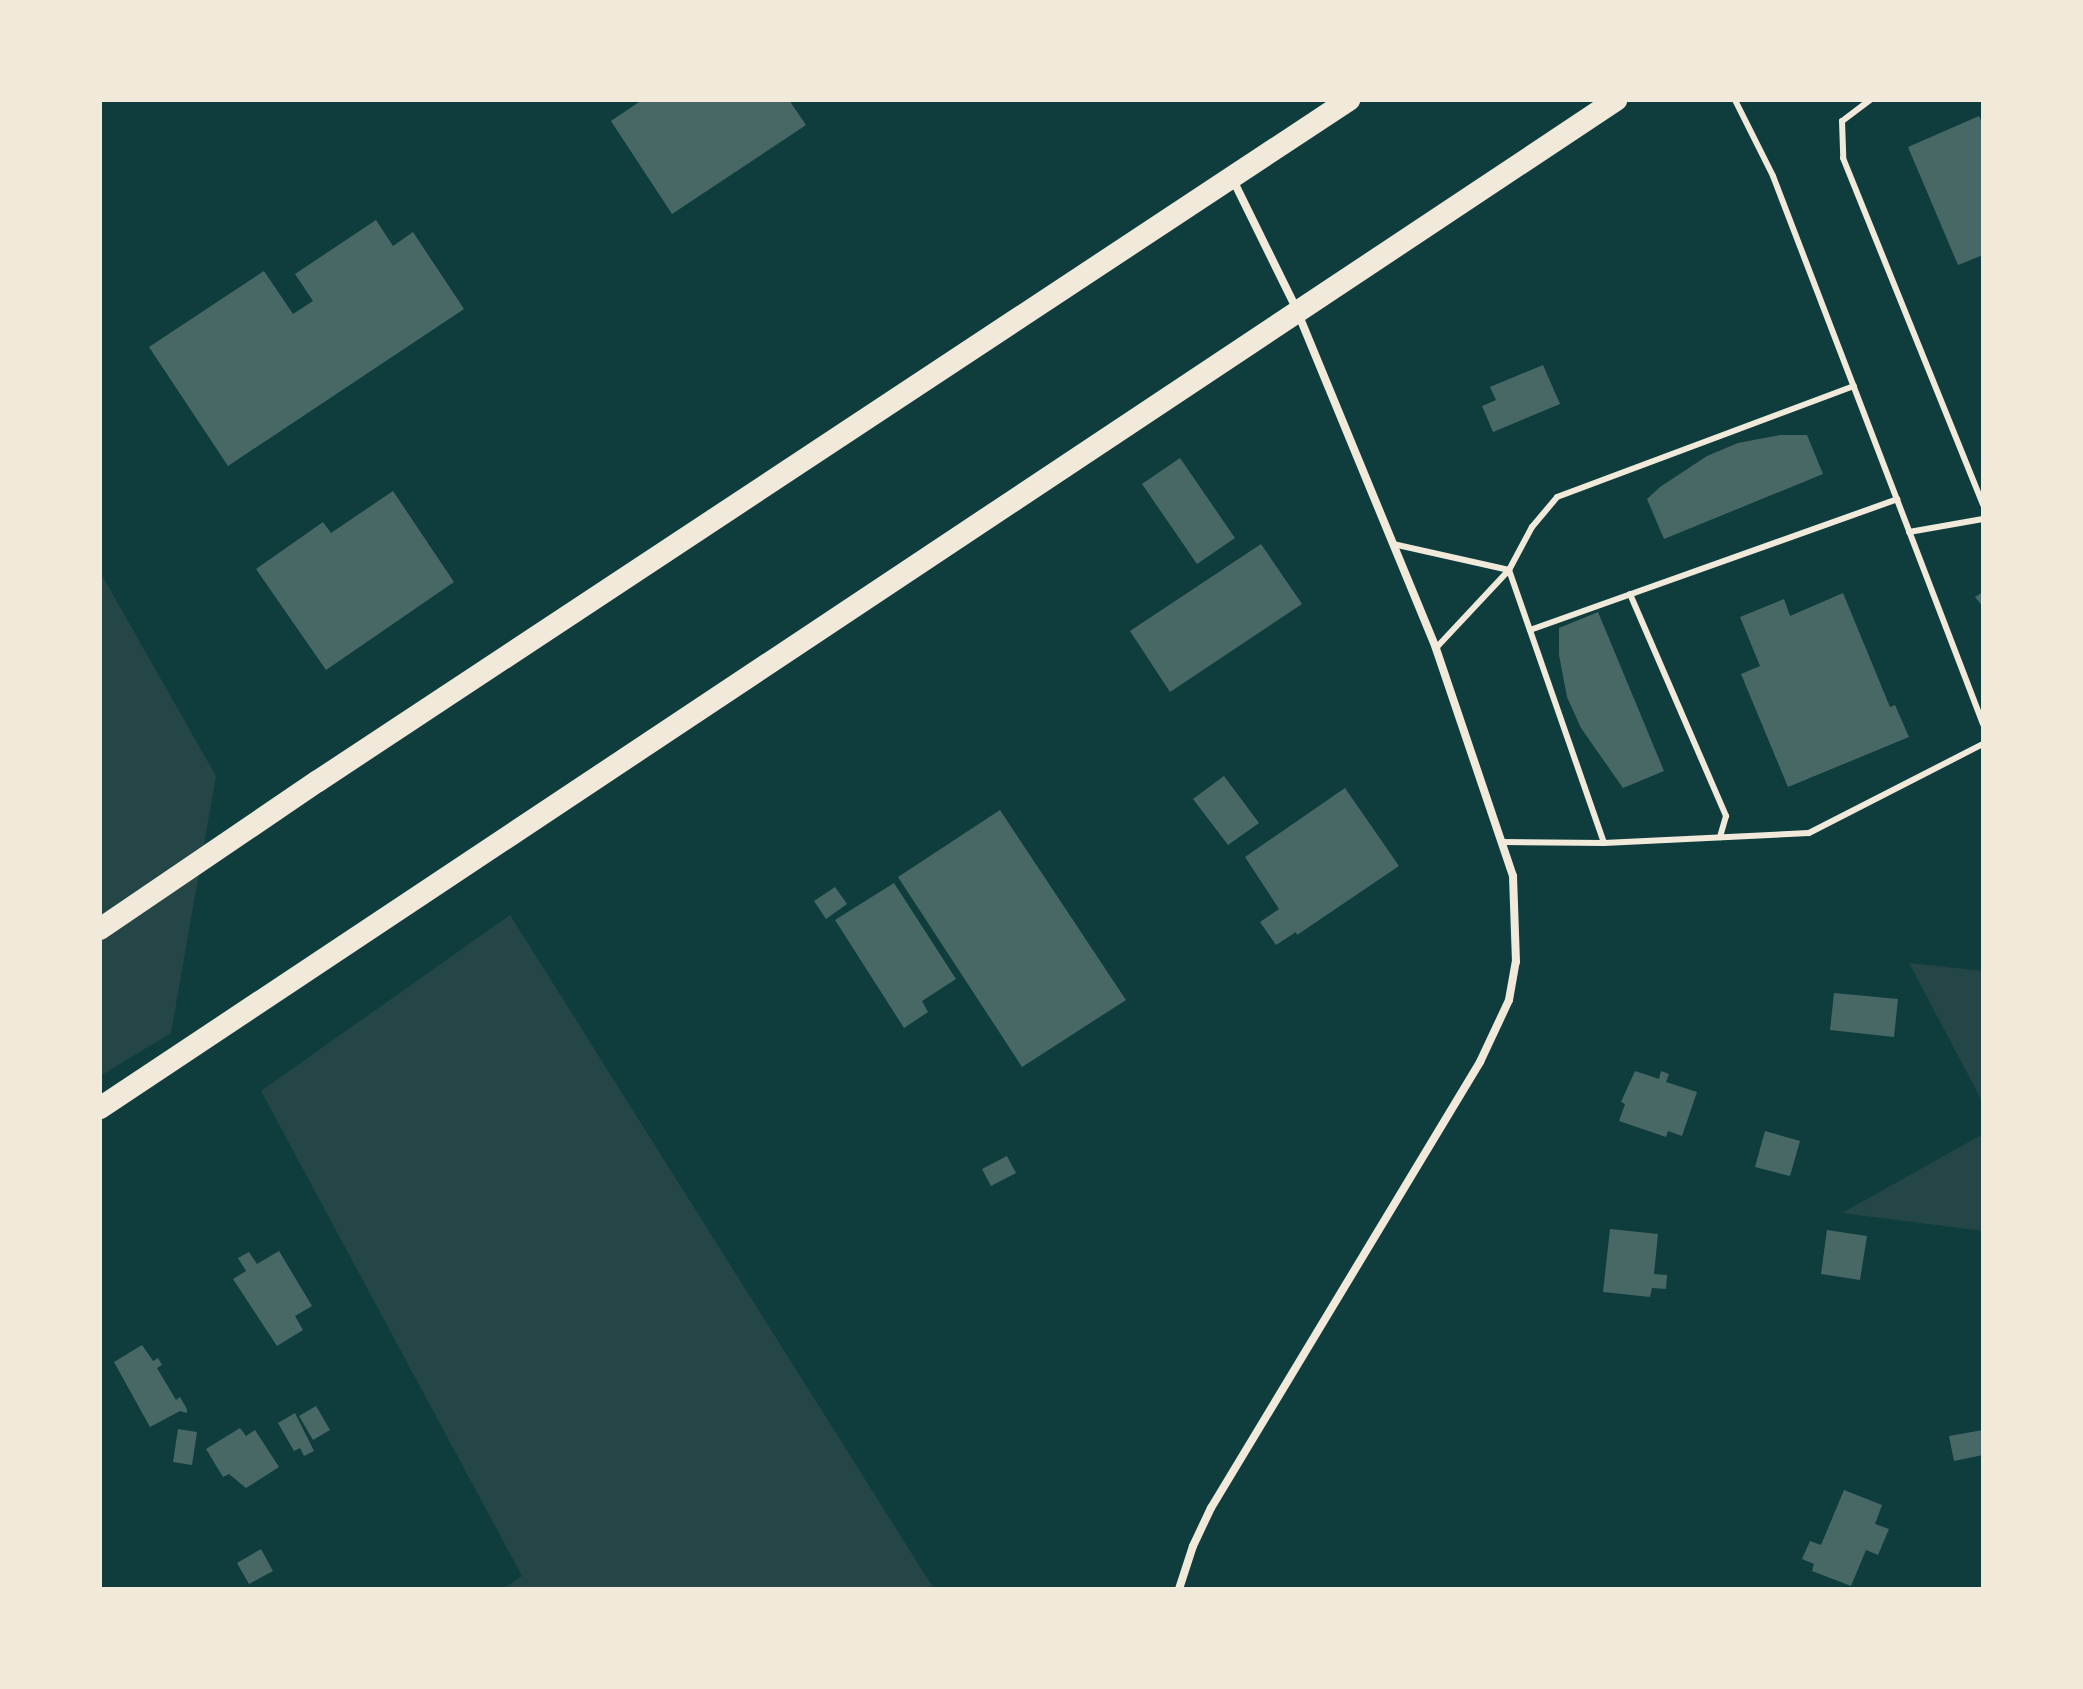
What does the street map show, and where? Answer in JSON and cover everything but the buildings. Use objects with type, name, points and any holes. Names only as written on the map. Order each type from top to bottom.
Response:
[{"type":"highway","points":[[100,929],[384,737],[1349,100]]},
{"type":"highway","points":[[100,1108],[1616,100]]},
{"type":"street","points":[[1179,1589],[1193,1546],[1211,1508],[1480,1062],[1499,1024],[1516,962],[1516,891],[1503,842],[1436,648],[1297,310],[1232,178]]},
{"type":"lane","points":[[1735,100],[1773,176],[1983,724]]},
{"type":"lane","points":[[1870,100],[1842,121],[1843,158],[1983,505]]},
{"type":"lane","points":[[1436,648],[1509,570],[1532,527],[1557,497],[1854,386]]},
{"type":"lane","points":[[1530,630],[1897,499]]},
{"type":"lane","points":[[1909,532],[1983,519]]},
{"type":"lane","points":[[1393,544],[1509,570]]},
{"type":"lane","points":[[1509,570],[1604,843]]},
{"type":"lane","points":[[1630,594],[1726,816],[1720,837]]},
{"type":"lane","points":[[1503,842],[1604,843],[1809,833],[1983,744]]},
{"type":"shaded area","points":[[100,572],[216,776],[171,1033],[100,1076]]},
{"type":"shaded area","points":[[510,915],[934,1589],[503,1589],[522,1576],[261,1091]]},
{"type":"shaded area","points":[[1909,963],[1983,971],[1983,1103]]},
{"type":"shaded area","points":[[1983,1134],[1983,1231],[1842,1213]]}]
